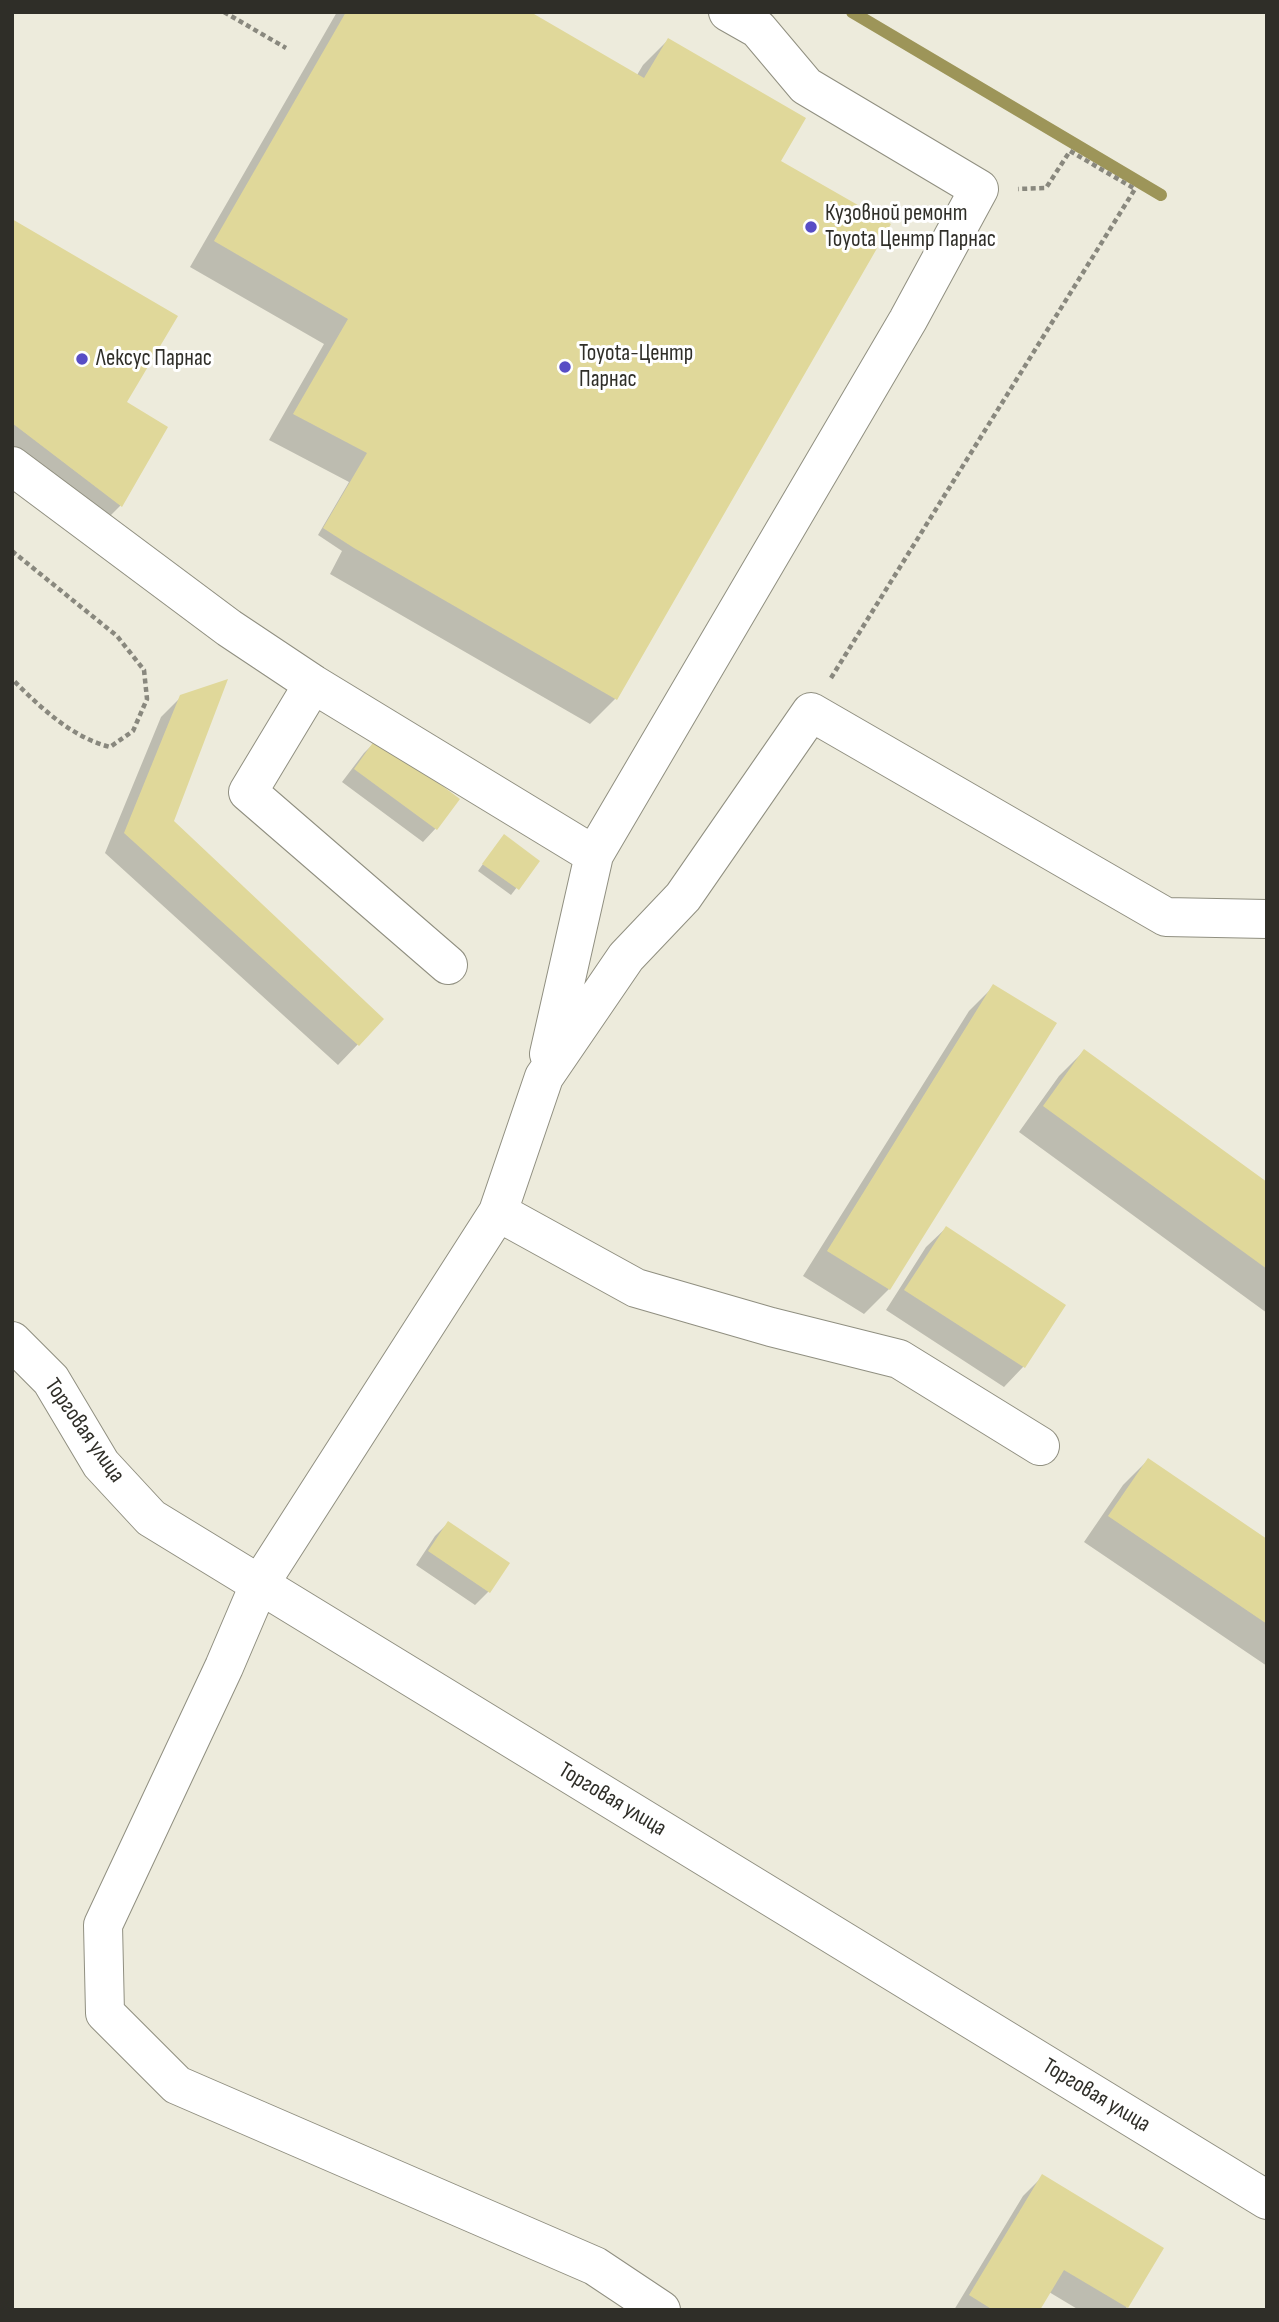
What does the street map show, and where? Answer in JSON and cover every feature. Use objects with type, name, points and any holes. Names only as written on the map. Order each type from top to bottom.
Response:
[{"type":"street","points":[[662,2310],[595,2266],[177,2085],[105,2013],[103,1925],[225,1667],[258,1585],[498,1212],[544,1077],[594,855],[908,320],[979,189],[806,86],[758,29],[728,12]]},
{"type":"street","points":[[12,467],[229,628],[313,684],[594,855]]},
{"type":"street","points":[[313,684],[248,792],[448,965]]},
{"type":"street","points":[[544,1077],[626,957],[683,897],[811,712],[1166,917],[1267,919]]},
{"type":"street","points":[[498,1212],[636,1288],[771,1327],[899,1359],[1040,1446]]},
{"type":"street","name":"Торговая улица","points":[[12,1341],[51,1380],[101,1464],[151,1518],[1267,2200]]},
{"type":"path","points":[[224,12],[286,48]]},
{"type":"path","points":[[811,712],[1135,189],[1070,151],[1046,188],[979,189]]},
{"type":"path","points":[[12,551],[117,636],[144,670],[147,699],[133,731],[110,747],[95,743],[48,715],[12,679]]},
{"type":"building","name":"Toyota-Центр Парнас","points":[[346,12],[536,12],[534,14],[644,78],[668,38],[806,118],[781,161],[891,224],[617,700],[323,528],[367,453],[293,414],[348,319],[214,241]]},
{"type":"building","name":"Лексус Парнас","points":[[12,219],[178,316],[127,402],[168,427],[122,507],[12,423]]},
{"type":"building","points":[[228,679],[174,821],[384,1019],[359,1046],[124,833],[180,695]]},
{"type":"building","points":[[377,737],[460,799],[437,830],[354,769]]},
{"type":"building","points":[[504,834],[540,861],[519,890],[482,864]]},
{"type":"building","points":[[993,984],[1057,1023],[890,1290],[827,1251]]},
{"type":"building","points":[[1084,1049],[1267,1182],[1267,1269],[1043,1106]]},
{"type":"building","points":[[946,1226],[1066,1305],[1025,1368],[904,1290]]},
{"type":"building","points":[[1148,1458],[1267,1539],[1267,1624],[1108,1516]]},
{"type":"building","points":[[448,1521],[510,1563],[490,1593],[428,1551]]},
{"type":"building","points":[[1042,2174],[1164,2248],[1128,2308],[1064,2270],[1040,2310],[993,2310],[969,2295]]},
{"type":"waterway","points":[[852,12],[1161,195]]},
{"type":"place","name":"Кузовной ремонт Toyota Центр Парнас","points":[[811,227]]},
{"type":"place","name":"Лексус Парнас","points":[[82,359]]},
{"type":"place","name":"Toyota-Центр Парнас","points":[[565,367]]}]
